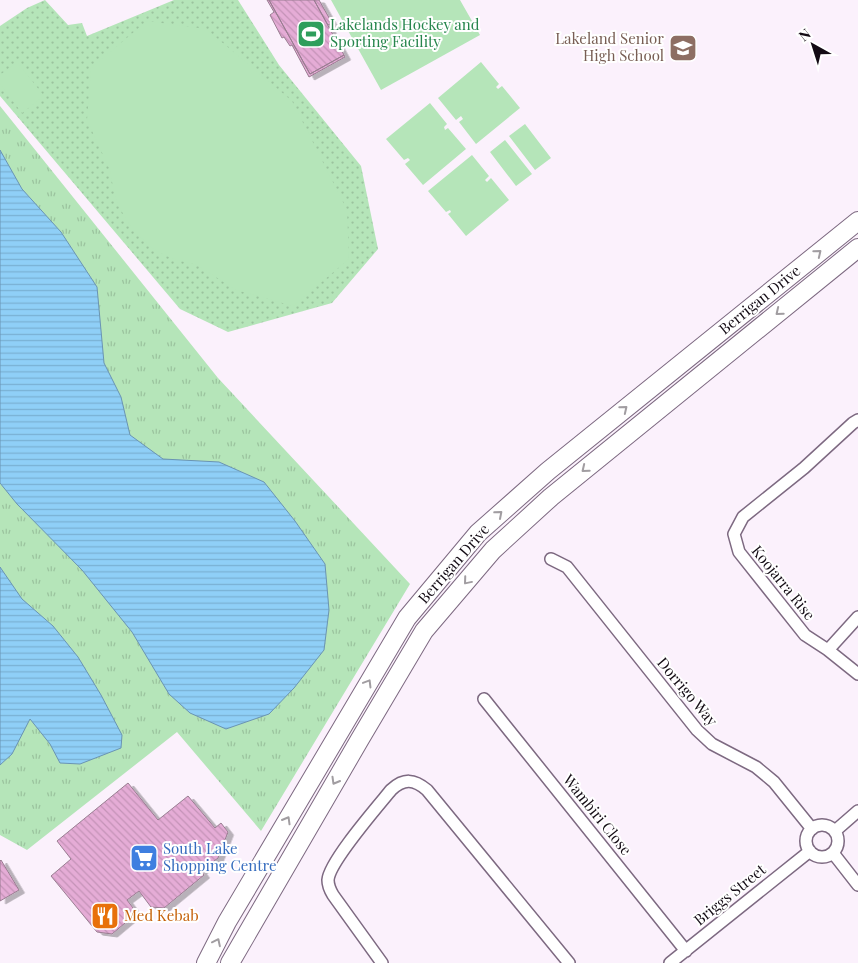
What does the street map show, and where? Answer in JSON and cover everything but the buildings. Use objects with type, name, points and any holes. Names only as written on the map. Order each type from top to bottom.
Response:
[{"type":"main road","name":"Berrigan Drive","points":[[206,963],[227,922],[407,618],[478,533],[548,471],[858,221]]},
{"type":"main road","name":"Berrigan Drive","points":[[230,963],[424,631],[493,550],[551,497],[858,248]]},
{"type":"main road","points":[[263,861],[282,872]]},
{"type":"street","name":"Koojarra Rise","points":[[858,420],[804,468],[743,517],[734,534],[738,552],[805,635],[828,650],[858,674]]},
{"type":"street","name":"Dorrigo Way","points":[[551,559],[567,567],[697,730],[712,744],[756,768],[774,782],[812,829]]},
{"type":"street","points":[[828,650],[858,617]]},
{"type":"street","name":"Wambiri Close","points":[[484,699],[686,950]]},
{"type":"street","points":[[382,963],[333,895],[328,880],[333,864],[391,790],[398,783],[408,781],[420,784],[427,790],[568,963]]},
{"type":"street","points":[[835,831],[858,811]]},
{"type":"street","points":[[824,825],[835,831],[838,842],[833,853],[821,857],[810,851],[806,839],[812,829],[824,825]]},
{"type":"street","name":"Briggs Street","points":[[670,963],[810,851]]},
{"type":"street","points":[[833,853],[858,885]]},
{"type":"green space","points":[[45,0],[68,25],[82,23],[87,36],[174,0],[238,0],[279,65],[361,166],[378,249],[332,303],[228,332],[180,309],[0,96],[0,26],[27,8]]},
{"type":"green space","points":[[331,0],[460,0],[480,35],[381,90]]},
{"type":"green space","points":[[147,21],[206,29],[292,101],[347,210],[349,259],[293,306],[236,290],[197,265],[164,255],[152,248],[132,229],[118,205],[110,170],[87,120],[91,68]]},
{"type":"green space","points":[[17,62],[44,96],[22,113],[0,84],[0,75]]},
{"type":"green space","points":[[481,62],[499,84],[496,87],[498,89],[502,86],[520,108],[476,144],[459,122],[463,119],[461,116],[456,120],[438,98]]},
{"type":"green space","points":[[430,103],[447,124],[444,127],[445,130],[448,128],[466,149],[423,185],[405,164],[410,160],[408,158],[404,160],[386,139]]},
{"type":"green space","points":[[0,106],[218,378],[410,584],[261,831],[177,732],[27,850],[0,835]]},
{"type":"green space","points":[[525,124],[551,158],[535,170],[509,136]]},
{"type":"green space","points":[[505,140],[532,174],[516,186],[490,152]]},
{"type":"green space","points":[[472,155],[489,176],[485,180],[487,182],[491,178],[509,200],[466,236],[448,214],[451,212],[450,210],[446,212],[428,191]]},
{"type":"water","points":[[0,150],[22,189],[61,232],[97,287],[104,363],[121,397],[130,435],[163,459],[219,462],[264,482],[295,521],[325,564],[329,610],[324,650],[294,688],[269,714],[226,729],[190,713],[169,694],[132,632],[82,570],[17,504],[0,483]]},
{"type":"water","points":[[0,567],[22,599],[53,626],[78,657],[122,735],[121,748],[80,764],[60,763],[50,744],[30,719],[12,754],[0,765]]},
{"type":"place","name":"Lakelands Hockey and Sporting Facility","points":[[311,34]]},
{"type":"place","name":"Lakeland Senior High School","points":[[683,48]]},
{"type":"place","name":"South Lake Shopping Centre","points":[[144,858]]},
{"type":"place","name":"Med Kebab","points":[[105,916]]}]
